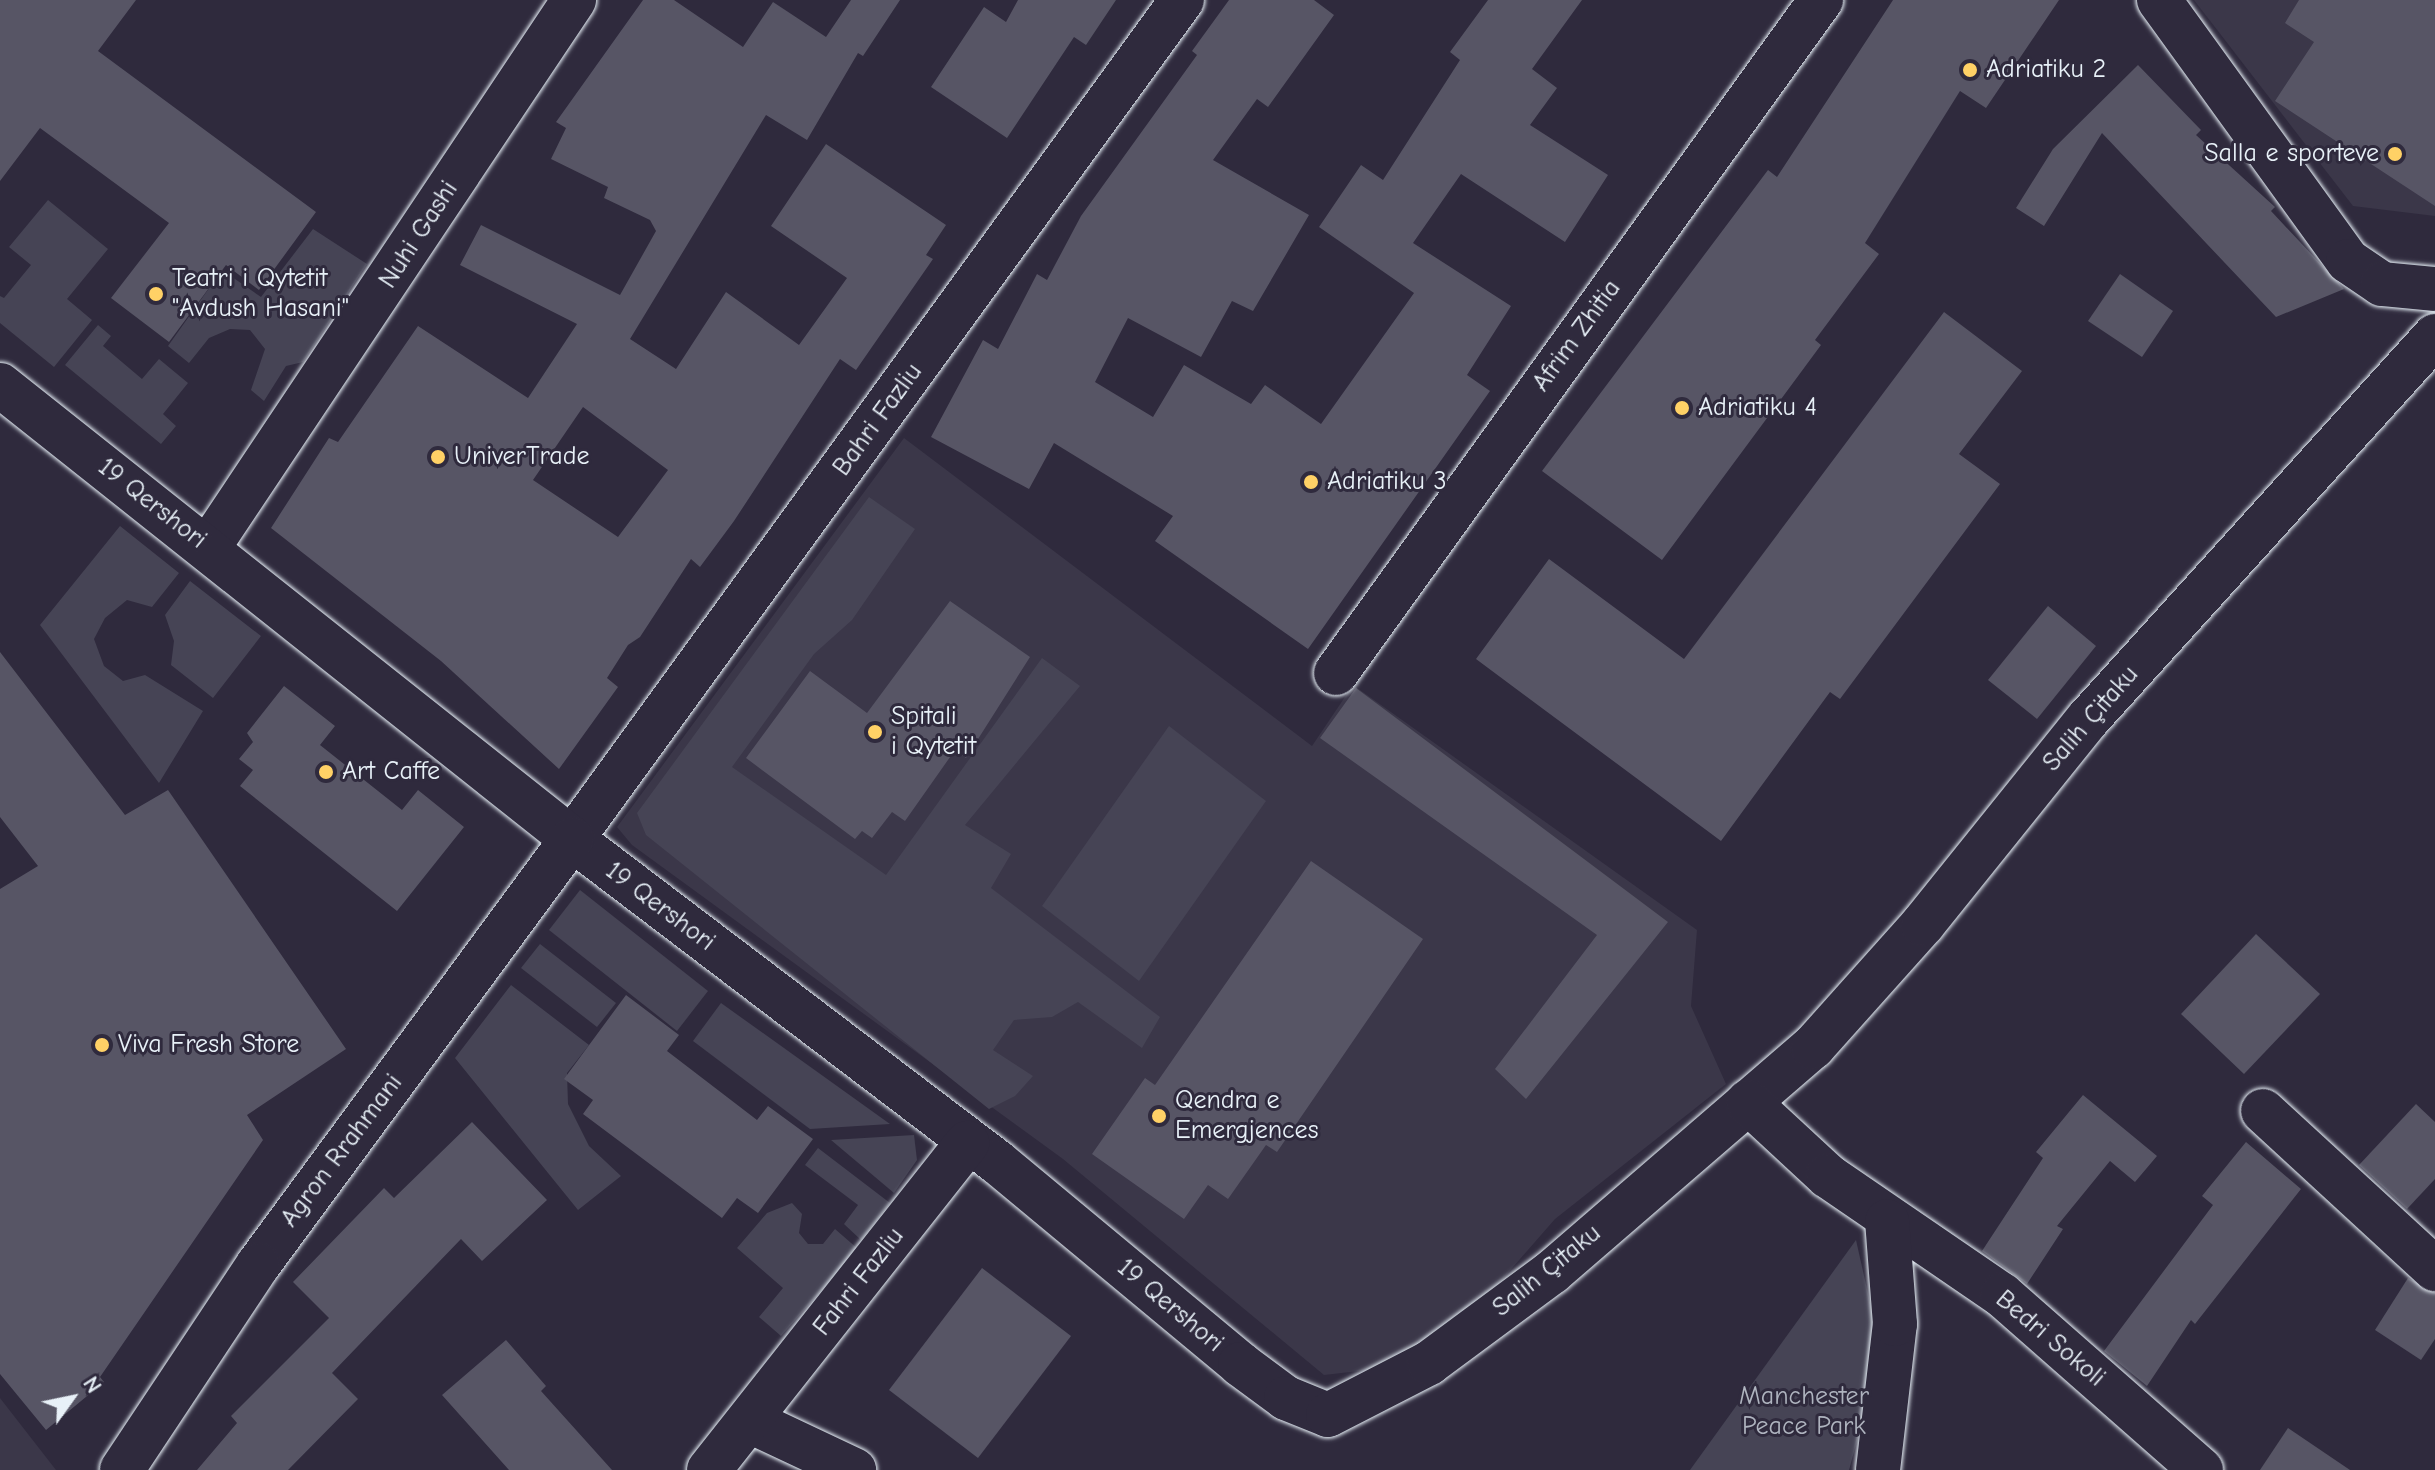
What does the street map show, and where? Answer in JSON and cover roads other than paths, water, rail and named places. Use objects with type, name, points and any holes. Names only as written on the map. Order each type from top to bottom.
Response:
[{"type":"street","name":"Nuhi Gashi","points":[[208,548],[574,0]]},
{"type":"street","name":"Bahri Fazliu","points":[[572,839],[1182,0]]},
{"type":"street","name":"Afrim Zhitia","points":[[1336,673],[1821,0]]},
{"type":"street","points":[[2159,0],[2348,261],[2382,284],[2435,289]]},
{"type":"street","name":"Salih Çitaku","points":[[1328,1415],[1429,1363],[1552,1272],[1813,1047],[1893,957],[2088,719],[2435,336]]},
{"type":"street","name":"19 Qershori","points":[[0,385],[572,839],[967,1143],[1263,1381],[1328,1415]]},
{"type":"street","name":"Agron Rrahmani","points":[[122,1470],[258,1265],[572,839]]},
{"type":"street","name":"Bedri Sokoli","points":[[1748,1102],[1828,1176],[1887,1221],[2002,1295],[2201,1470]]},
{"type":"street","points":[[2263,1111],[2435,1269]]},
{"type":"street","name":"Fahri Fazliu","points":[[709,1470],[752,1422],[967,1143]]},
{"type":"street","points":[[1878,1470],[1895,1324],[1887,1221]]},
{"type":"street","points":[[752,1422],[854,1470]]},
{"type":"place","name":"Adriatiku 2","points":[[1970,70]]},
{"type":"place","name":"Salla e sporteve","points":[[2395,154]]},
{"type":"place","name":"Teatri i Qytetit \"Avdush Hasani\"","points":[[156,294]]},
{"type":"place","name":"Adriatiku 4","points":[[1682,408]]},
{"type":"place","name":"UniverTrade","points":[[438,457]]},
{"type":"place","name":"Adriatiku 3","points":[[1311,482]]},
{"type":"place","name":"Spitali i Qytetit","points":[[875,732]]},
{"type":"place","name":"Art Caffe","points":[[326,772]]},
{"type":"place","name":"Viva Fresh Store","points":[[102,1045]]},
{"type":"place","name":"Qendra e Emergjences","points":[[1159,1116]]},
{"type":"park label","name":"Manchester Peace Park","points":[[1804,1412]]}]
